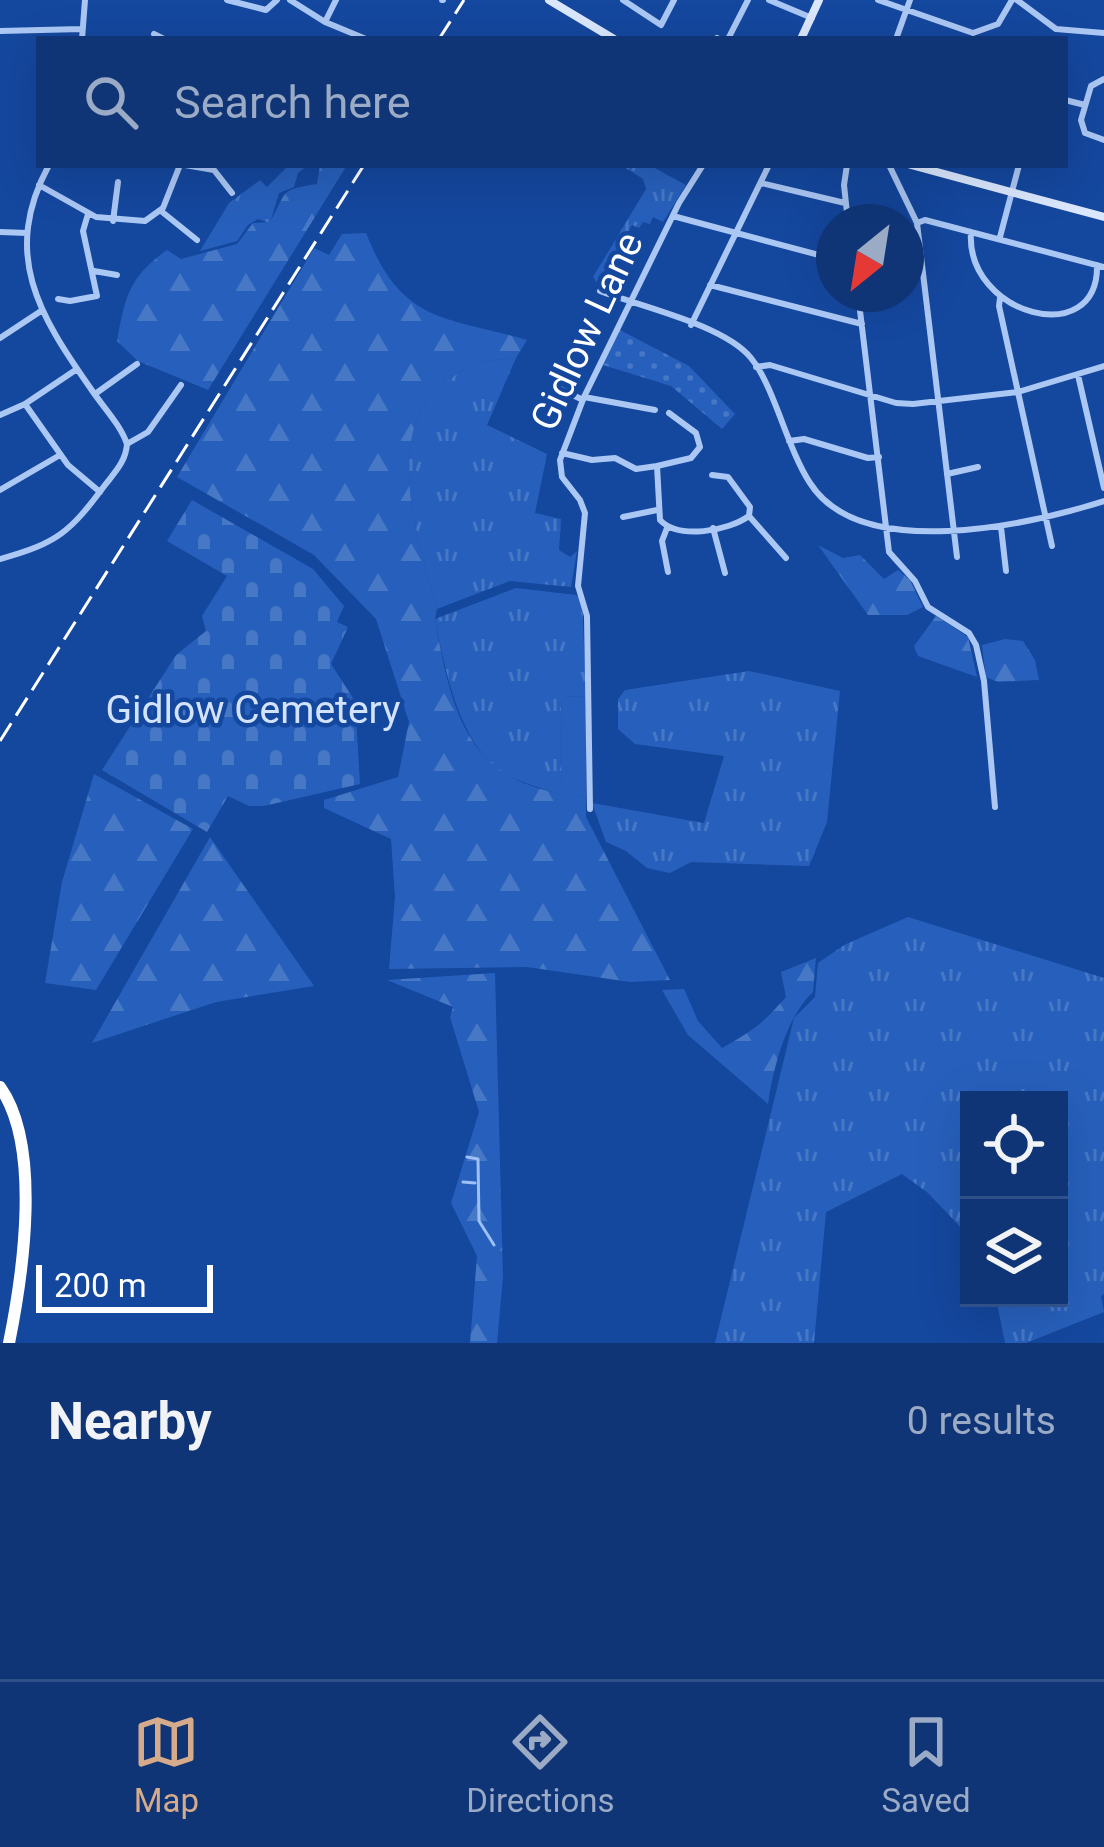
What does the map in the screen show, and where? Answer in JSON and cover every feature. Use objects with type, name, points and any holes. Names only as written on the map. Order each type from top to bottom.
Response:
[{"type":"highway","points":[[0,1087],[19,1126],[26,1184],[10,1343]]},
{"type":"street","points":[[82,36],[85,0]]},
{"type":"street","points":[[227,0],[266,10],[277,0]]},
{"type":"street","points":[[290,0],[359,36]]},
{"type":"street","points":[[326,22],[336,0]]},
{"type":"street","points":[[549,0],[609,36]]},
{"type":"street","points":[[622,0],[661,25],[674,0]]},
{"type":"street","points":[[724,36],[748,0]]},
{"type":"street","points":[[769,0],[812,18]]},
{"type":"street","points":[[803,36],[819,0]]},
{"type":"street","points":[[878,0],[977,33],[1001,21],[1015,0],[1056,29],[1104,33]]},
{"type":"street","points":[[897,36],[910,0]]},
{"type":"street","points":[[0,31],[82,29]]},
{"type":"street","points":[[1054,36],[1056,29]]},
{"type":"street","points":[[152,33],[158,36]]},
{"type":"street","points":[[1104,79],[1091,86],[1081,120],[1083,131],[1104,140]]},
{"type":"street","points":[[1068,101],[1085,105]]},
{"type":"street","points":[[0,559],[63,535],[124,458],[127,444],[40,311],[30,278],[27,233],[48,168]]},
{"type":"street","points":[[39,185],[88,214],[113,221],[145,221],[161,211],[181,168]]},
{"type":"street","points":[[201,168],[214,170],[231,187]]},
{"type":"street","name":"Gidlow Lane","points":[[590,809],[587,616],[578,586],[585,512],[559,466],[583,398],[701,168]]},
{"type":"street","points":[[692,325],[768,168]]},
{"type":"street","points":[[761,183],[845,203],[847,168]]},
{"type":"street","points":[[890,168],[908,204]]},
{"type":"street","points":[[921,168],[1104,217]]},
{"type":"street","points":[[1000,238],[1017,168]]},
{"type":"street","points":[[113,221],[118,178]]},
{"type":"street","points":[[161,211],[197,240]]},
{"type":"street","points":[[58,298],[98,296],[83,231],[88,214]]},
{"type":"street","points":[[673,216],[816,254]]},
{"type":"street","points":[[924,220],[1000,238],[1100,266],[1094,293],[1072,310],[1033,312],[1000,298],[974,263],[970,232]]},
{"type":"street","points":[[0,232],[27,233]]},
{"type":"street","points":[[94,272],[117,274]]},
{"type":"street","points":[[710,285],[862,324]]},
{"type":"street","points":[[924,286],[957,557]]},
{"type":"street","points":[[600,291],[692,325],[742,350],[756,367],[807,478],[827,505],[856,522],[954,530],[1001,527],[1104,501]]},
{"type":"street","points":[[1000,298],[1052,546]]},
{"type":"street","points":[[0,338],[40,311]]},
{"type":"street","points":[[860,312],[891,557],[915,581],[928,607],[969,633],[976,645],[984,681],[995,807]]},
{"type":"street","points":[[95,394],[132,365]]},
{"type":"street","points":[[756,367],[770,365],[896,403],[1018,392],[1104,366]]},
{"type":"street","points":[[0,415],[77,369]]},
{"type":"street","points":[[1078,375],[1104,488]]},
{"type":"street","points":[[127,444],[148,432],[181,385]]},
{"type":"street","points":[[555,385],[583,398],[655,410]]},
{"type":"street","points":[[25,404],[60,455],[100,492]]},
{"type":"street","points":[[562,453],[592,460],[615,458],[636,469],[691,458],[700,447],[696,434],[669,412]]},
{"type":"street","points":[[788,442],[804,439],[879,457]]},
{"type":"street","points":[[0,490],[60,455]]},
{"type":"street","points":[[656,466],[658,509],[668,528],[677,531],[738,524],[749,516],[750,507],[728,477],[712,475]]},
{"type":"street","points":[[947,474],[978,467]]},
{"type":"street","points":[[623,517],[658,509]]},
{"type":"street","points":[[749,516],[787,554]]},
{"type":"street","points":[[1001,527],[1006,571]]},
{"type":"street","points":[[668,528],[662,541],[668,572]]},
{"type":"street","points":[[713,528],[725,573]]},
{"type":"street","points":[[0,1311],[15,1317]]},
{"type":"green space","points":[[286,168],[304,168],[294,187],[279,193],[270,223],[258,219],[237,241],[200,251],[229,203],[260,180],[267,187]]},
{"type":"green space","points":[[320,168],[345,168],[208,390],[138,361],[117,341],[131,289],[154,260],[167,250],[181,259],[237,244],[253,223],[270,222],[289,191],[317,184]]},
{"type":"green space","points":[[626,168],[655,168],[686,185],[663,222],[653,217],[650,224],[632,225],[612,262],[620,268],[611,282],[601,279],[598,284],[593,277],[646,189],[643,179]]},
{"type":"green space","points":[[366,233],[380,263],[411,301],[449,320],[527,340],[516,358],[478,363],[454,376],[430,396],[416,422],[410,484],[442,655],[460,717],[473,742],[492,763],[547,791],[586,797],[586,817],[670,980],[630,982],[527,967],[389,969],[395,897],[391,839],[324,808],[324,800],[398,777],[409,722],[376,619],[314,555],[177,477],[314,248],[329,255],[342,234]]},
{"type":"green space","points":[[620,330],[689,366],[735,414],[722,429],[671,386],[603,365]]},
{"type":"green space","points":[[516,358],[487,425],[547,454],[535,513],[561,519],[559,550],[570,557],[577,551],[571,587],[510,581],[437,609],[410,484],[416,422],[430,396],[463,370]]},
{"type":"green space","name":"Gidlow Cemetery","points":[[192,500],[313,569],[344,606],[337,622],[348,627],[331,664],[355,701],[360,784],[264,806],[249,806],[228,796],[207,832],[102,770],[176,655],[206,631],[202,616],[227,576],[167,541]]},
{"type":"green space","points":[[818,545],[843,558],[860,555],[884,579],[898,570],[910,580],[923,607],[907,615],[868,615]]},
{"type":"green space","points":[[516,588],[576,595],[582,600],[586,696],[561,697],[562,795],[515,779],[492,764],[466,728],[444,661],[435,619]]},
{"type":"green space","points":[[936,616],[968,637],[977,677],[918,656],[914,646]]},
{"type":"green space","points":[[1005,639],[1023,641],[1035,660],[1039,680],[998,682],[986,677],[982,645]]},
{"type":"green space","points":[[749,671],[840,691],[827,822],[809,866],[691,862],[670,873],[647,868],[606,842],[592,803],[704,823],[724,756],[635,744],[618,729],[618,699],[625,690]]},
{"type":"green space","points":[[586,696],[586,797],[562,795],[561,697]]},
{"type":"green space","points":[[94,774],[193,829],[96,990],[45,983],[62,882]]},
{"type":"green space","points":[[210,837],[314,986],[216,1002],[92,1043]]},
{"type":"green space","points":[[908,917],[1104,978],[1104,1312],[1026,1343],[1005,1343],[998,1307],[1068,1307],[1068,1091],[960,1091],[960,1227],[902,1174],[826,1212],[814,1343],[715,1343],[794,1018],[815,997],[818,963],[846,944]]},
{"type":"green space","points":[[816,958],[813,992],[788,1029],[768,1104],[688,1035],[662,990],[684,989],[698,1021],[722,1048],[757,1026],[786,997],[781,972]]},
{"type":"green space","points":[[495,973],[503,1277],[497,1343],[470,1343],[477,1256],[451,1203],[479,1112],[450,1017],[453,1007],[387,980]]},
{"type":"waterway","points":[[467,1157],[478,1159],[479,1221],[494,1245]]},
{"type":"waterway","points":[[463,1182],[475,1183]]},
{"type":"railway","points":[[441,36],[464,0]]},
{"type":"railway","points":[[0,741],[362,168]]}]
